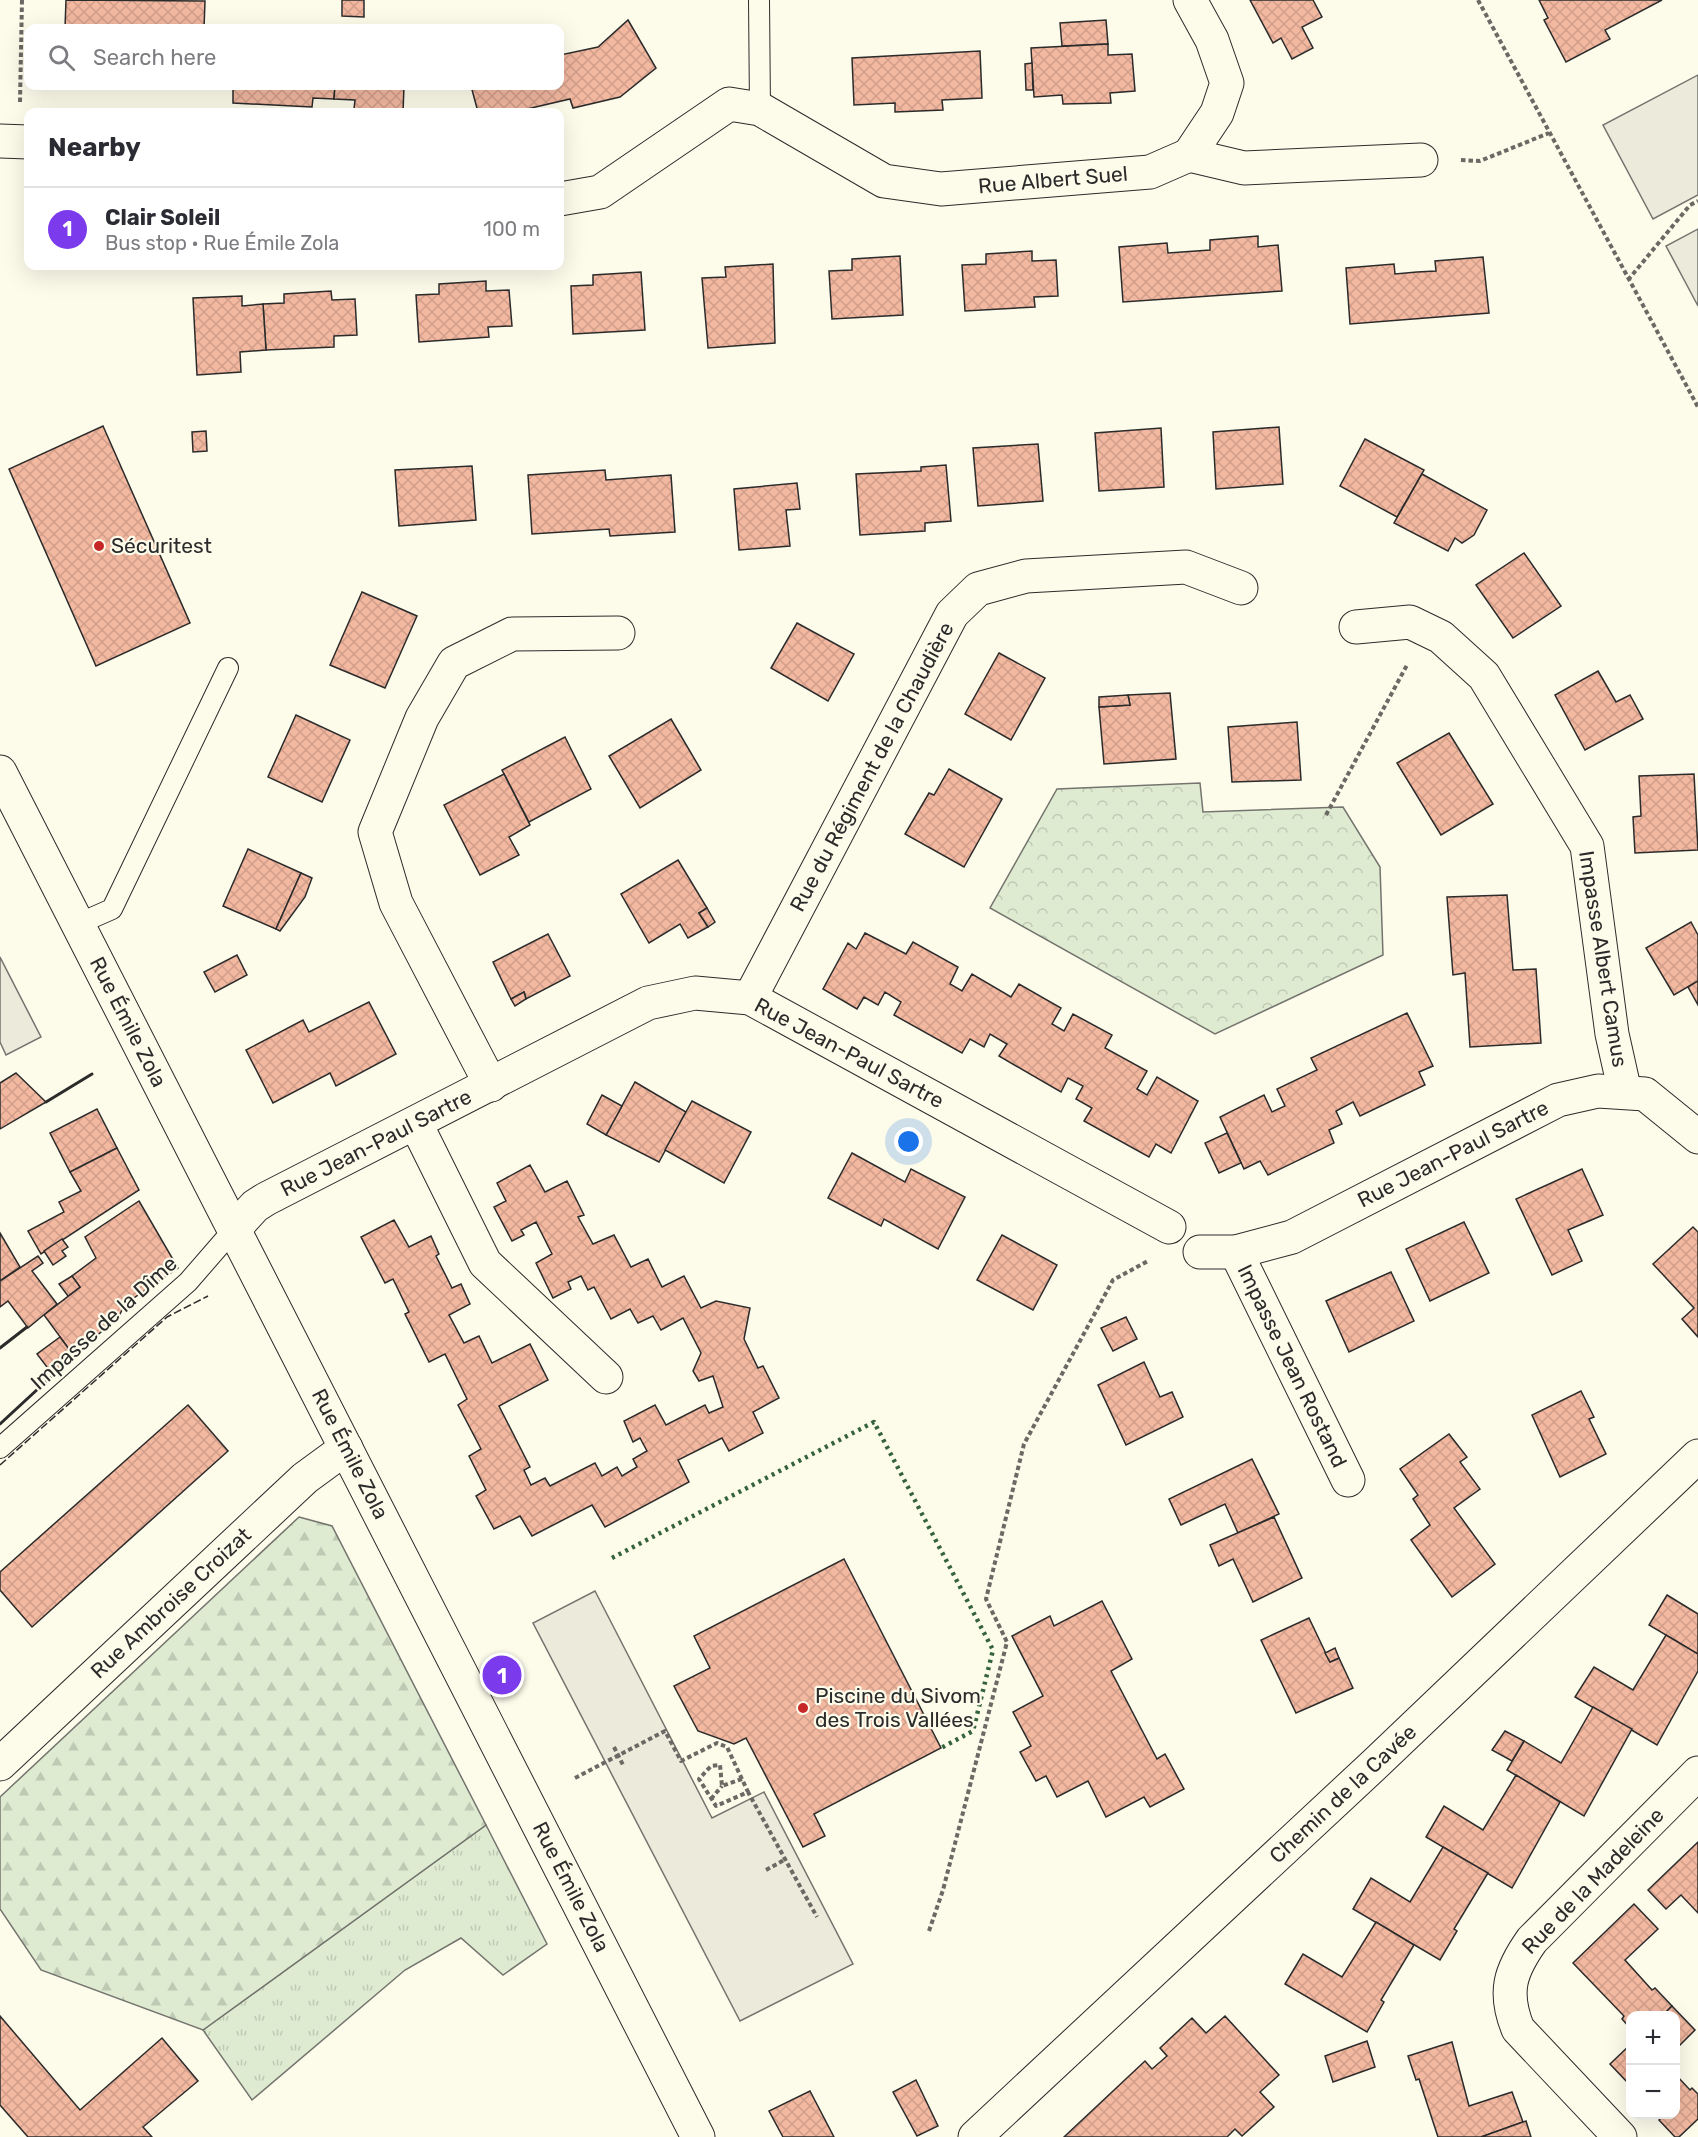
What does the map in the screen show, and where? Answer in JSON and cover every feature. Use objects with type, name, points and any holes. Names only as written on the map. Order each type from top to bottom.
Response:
[{"type":"street","points":[[1190,0],[1212,40],[1227,83],[1217,113],[1189,155],[1244,168],[1421,160]]},
{"type":"street","name":"Rue Albert Suel","points":[[564,198],[600,192],[729,104],[760,108],[884,181],[941,189],[1150,171],[1189,155]]},
{"type":"street","name":"Rue du Régiment de la Chaudière","points":[[750,998],[952,614],[978,589],[1026,576],[1186,567],[1241,588]]},
{"type":"street","name":"Impasse Albert Camus","points":[[1356,627],[1410,622],[1441,638],[1484,676],[1587,846],[1612,1034],[1625,1092]]},
{"type":"street","points":[[491,1084],[396,903],[375,832],[422,718],[454,663],[512,634],[618,633]]},
{"type":"street","name":"Rue Émile Zola","points":[[0,772],[698,2137]]},
{"type":"street","name":"Rue Jean-Paul Sartre","points":[[234,1229],[261,1202],[648,1003],[695,993],[750,998],[1169,1227]]},
{"type":"street","name":"Rue Jean-Paul Sartre","points":[[1200,1252],[1236,1252],[1292,1237],[1558,1100],[1598,1091],[1645,1094],[1698,1137]]},
{"type":"street","points":[[416,1124],[484,1263],[606,1377]]},
{"type":"street","name":"Impasse Jean Rostand","points":[[1236,1252],[1347,1480]]},
{"type":"street","name":"Rue Ambroise Croizat","points":[[0,1764],[306,1478],[346,1448]]},
{"type":"street","name":"Chemin de la Cavée","points":[[984,2134],[1698,1456]]},
{"type":"street","name":"Rue de la Madeleine","points":[[1620,2137],[1518,2030],[1512,2014],[1510,1987],[1515,1963],[1532,1940],[1698,1773]]},
{"type":"lane","points":[[759,0],[760,108]]},
{"type":"lane","points":[[78,924],[112,909],[228,668]]},
{"type":"lane","name":"Impasse de la Dîme","points":[[0,1448],[188,1282],[234,1229]]},
{"type":"path","points":[[16,141],[21,0]]},
{"type":"path","points":[[1478,0],[1698,407]]},
{"type":"path","points":[[1421,160],[1480,161],[1549,133]]},
{"type":"path","points":[[1628,280],[1690,205],[1698,201]]},
{"type":"path","points":[[1326,815],[1426,629]]},
{"type":"path","points":[[929,1931],[943,1890],[1007,1642],[986,1599],[1024,1444],[1113,1280],[1154,1257]]},
{"type":"path","points":[[575,1778],[665,1731],[681,1761],[717,1743],[728,1745],[748,1792],[817,1917]]},
{"type":"path","points":[[614,1747],[623,1765]]},
{"type":"path","points":[[722,1786],[720,1765],[711,1766],[699,1779],[716,1806],[748,1792]]},
{"type":"path","points":[[711,1799],[722,1786],[742,1779]]},
{"type":"path","points":[[766,1869],[786,1859]]},
{"type":"green space","points":[[1200,783],[1203,812],[1343,807],[1380,867],[1383,955],[1215,1034],[990,908],[1057,789]]},
{"type":"green space","points":[[299,1517],[332,1526],[486,1825],[203,2030],[41,1970],[0,1909],[0,1797]]},
{"type":"green space","points":[[486,1825],[547,1944],[503,1975],[461,1938],[405,1970],[252,2100],[203,2030]]},
{"type":"shaded area","points":[[1698,75],[1698,195],[1653,219],[1603,125]]},
{"type":"shaded area","points":[[1698,229],[1698,306],[1666,246]]},
{"type":"shaded area","points":[[0,957],[41,1037],[6,1055],[0,1042]]},
{"type":"shaded area","points":[[595,1591],[712,1818],[764,1792],[853,1964],[740,2021],[533,1623]]},
{"type":"building","points":[[66,0],[205,1],[204,24],[65,24]]},
{"type":"building","points":[[342,0],[364,0],[364,17],[342,16]]},
{"type":"building","points":[[1250,0],[1313,0],[1322,17],[1302,27],[1313,48],[1292,59],[1281,38],[1273,43]]},
{"type":"building","points":[[1539,0],[1662,0],[1605,30],[1610,39],[1566,62],[1544,20],[1548,18]]},
{"type":"building","points":[[628,20],[656,68],[620,97],[573,108],[570,99],[531,108],[477,108],[472,90],[564,90],[564,54],[598,47]]},
{"type":"building","points":[[1106,20],[1108,44],[1062,46],[1060,23]]},
{"type":"building","points":[[1108,44],[1108,55],[1132,54],[1135,91],[1110,93],[1111,103],[1063,104],[1062,95],[1034,97],[1031,48]]},
{"type":"building","points":[[980,51],[982,98],[942,100],[943,110],[895,112],[895,103],[854,105],[852,58]]},
{"type":"building","points":[[1032,63],[1033,90],[1026,90],[1025,64]]},
{"type":"building","points":[[233,90],[335,90],[334,99],[313,98],[312,107],[233,103]]},
{"type":"building","points":[[335,90],[404,90],[403,108],[354,108],[355,100],[334,99]]},
{"type":"building","points":[[1258,236],[1258,247],[1278,245],[1282,291],[1123,302],[1119,247],[1167,243],[1168,253],[1210,250],[1210,240]]},
{"type":"building","points":[[1032,251],[1032,261],[1056,260],[1058,296],[1034,297],[1035,307],[965,311],[962,265],[986,264],[986,254]]},
{"type":"building","points":[[900,256],[903,315],[832,319],[829,271],[852,270],[852,259]]},
{"type":"building","points":[[1483,257],[1489,313],[1350,324],[1346,268],[1394,264],[1395,274],[1436,271],[1435,261]]},
{"type":"building","points":[[773,264],[775,343],[708,348],[702,278],[726,277],[725,267]]},
{"type":"building","points":[[641,272],[645,330],[573,334],[571,286],[593,285],[593,275]]},
{"type":"building","points":[[486,281],[486,291],[509,290],[512,326],[488,327],[489,337],[419,342],[416,295],[439,294],[439,284]]},
{"type":"building","points":[[331,291],[332,300],[355,299],[357,335],[334,336],[334,347],[266,350],[263,304],[284,303],[284,294]]},
{"type":"building","points":[[242,296],[242,306],[263,304],[266,350],[240,352],[241,372],[197,375],[193,298]]},
{"type":"building","name":"Sécuritest","points":[[103,426],[190,623],[96,666],[9,469]]},
{"type":"building","points":[[1279,427],[1283,484],[1216,489],[1213,432]]},
{"type":"building","points":[[1161,428],[1164,487],[1099,491],[1095,433]]},
{"type":"building","points":[[206,431],[207,451],[193,452],[192,432]]},
{"type":"building","points":[[1365,439],[1424,470],[1397,517],[1340,486]]},
{"type":"building","points":[[1038,444],[1043,501],[978,506],[973,448]]},
{"type":"building","points":[[946,465],[951,521],[925,523],[925,531],[860,535],[856,474],[921,471],[921,467]]},
{"type":"building","points":[[472,466],[476,520],[399,526],[395,470]]},
{"type":"building","points":[[605,470],[606,480],[671,475],[675,532],[610,536],[609,529],[532,534],[528,475]]},
{"type":"building","points":[[1422,474],[1487,510],[1474,535],[1462,543],[1455,538],[1448,551],[1394,523]]},
{"type":"building","points":[[797,483],[800,509],[786,510],[790,546],[739,550],[734,489]]},
{"type":"building","points":[[1524,553],[1561,606],[1513,638],[1476,585]]},
{"type":"building","points":[[362,592],[417,616],[385,688],[330,665]]},
{"type":"building","points":[[797,623],[854,654],[828,701],[771,668]]},
{"type":"building","points":[[999,653],[1045,678],[1011,740],[965,714]]},
{"type":"building","points":[[1598,671],[1616,702],[1630,695],[1643,719],[1585,750],[1555,695]]},
{"type":"building","points":[[1170,693],[1176,759],[1104,764],[1099,707],[1130,705],[1128,695]]},
{"type":"building","points":[[1128,695],[1130,705],[1099,707],[1099,697]]},
{"type":"building","points":[[296,715],[350,740],[322,802],[268,777]]},
{"type":"building","points":[[671,719],[701,770],[640,808],[609,756]]},
{"type":"building","points":[[1297,722],[1301,780],[1232,782],[1228,727]]},
{"type":"building","points":[[1449,733],[1493,804],[1441,835],[1397,763]]},
{"type":"building","points":[[565,737],[591,789],[529,822],[502,770]]},
{"type":"building","points":[[949,769],[1002,799],[964,867],[905,834],[929,793],[934,795]]},
{"type":"building","points":[[504,774],[530,825],[509,837],[519,855],[480,875],[444,805]]},
{"type":"building","points":[[1694,774],[1698,850],[1635,853],[1633,817],[1641,816],[1639,776]]},
{"type":"building","points":[[248,849],[301,873],[276,929],[223,906]]},
{"type":"building","points":[[678,860],[707,908],[699,913],[708,927],[688,938],[680,924],[649,943],[621,894]]},
{"type":"building","points":[[301,873],[312,878],[305,897],[280,931],[276,929]]},
{"type":"building","points":[[1507,895],[1513,970],[1536,969],[1541,1043],[1470,1047],[1465,973],[1453,975],[1447,897]]},
{"type":"building","points":[[707,908],[715,922],[708,927],[699,913]]},
{"type":"building","points":[[1691,922],[1698,935],[1698,981],[1674,995],[1646,948]]},
{"type":"building","points":[[865,933],[906,954],[913,942],[958,967],[950,984],[962,991],[972,974],[1011,997],[1019,984],[1061,1008],[1052,1024],[1064,1031],[1073,1014],[1112,1035],[1105,1048],[1147,1071],[1137,1089],[1147,1095],[1157,1077],[1198,1101],[1171,1153],[1156,1144],[1149,1157],[1084,1121],[1092,1108],[1076,1099],[1083,1086],[1068,1078],[1061,1092],[999,1056],[1007,1044],[990,1034],[984,1047],[970,1039],[962,1053],[894,1015],[901,1002],[885,992],[878,1005],[864,997],[857,1009],[823,989],[848,943],[856,949]]},
{"type":"building","points":[[548,934],[570,976],[526,999],[524,992],[511,999],[493,962]]},
{"type":"building","points":[[237,955],[247,975],[215,992],[204,972]]},
{"type":"building","points":[[1698,981],[1698,1005],[1688,987]]},
{"type":"building","points":[[524,992],[526,999],[515,1006],[511,999]]},
{"type":"building","points":[[369,1002],[396,1054],[336,1086],[330,1073],[273,1103],[246,1050],[303,1020],[309,1032]]},
{"type":"building","points":[[1407,1013],[1433,1066],[1419,1072],[1425,1085],[1360,1116],[1353,1102],[1336,1111],[1342,1124],[1329,1130],[1334,1143],[1268,1175],[1260,1161],[1244,1169],[1220,1117],[1264,1095],[1272,1112],[1285,1106],[1277,1089],[1317,1070],[1311,1058]]},
{"type":"building","points":[[16,1073],[46,1102],[0,1129],[0,1083]]},
{"type":"building","points":[[635,1082],[686,1112],[659,1162],[606,1135]]},
{"type":"building","points":[[602,1095],[622,1106],[606,1135],[587,1124]]},
{"type":"building","points":[[692,1101],[751,1132],[724,1183],[665,1150]]},
{"type":"building","points":[[97,1109],[117,1148],[70,1172],[50,1133]]},
{"type":"building","points":[[1227,1133],[1241,1163],[1219,1173],[1205,1143]]},
{"type":"building","points":[[117,1148],[139,1190],[41,1254],[28,1231],[64,1212],[59,1202],[81,1191],[70,1172]]},
{"type":"building","points":[[852,1153],[905,1182],[911,1169],[965,1197],[938,1249],[884,1219],[881,1226],[828,1198]]},
{"type":"building","points":[[530,1165],[545,1192],[567,1181],[584,1215],[578,1217],[593,1244],[614,1235],[631,1267],[648,1259],[662,1287],[684,1276],[701,1308],[716,1301],[750,1308],[744,1339],[758,1368],[763,1366],[779,1398],[753,1412],[763,1433],[729,1451],[722,1438],[678,1460],[689,1482],[605,1527],[592,1505],[532,1536],[520,1516],[494,1529],[476,1496],[486,1490],[469,1456],[481,1449],[458,1405],[467,1399],[445,1354],[429,1362],[405,1314],[409,1312],[393,1279],[385,1283],[361,1237],[394,1220],[409,1247],[431,1236],[439,1254],[436,1256],[452,1288],[461,1284],[470,1304],[449,1315],[464,1343],[479,1336],[492,1363],[530,1344],[548,1380],[499,1406],[530,1467],[524,1470],[531,1485],[545,1478],[550,1486],[595,1463],[602,1476],[617,1467],[622,1476],[637,1467],[633,1459],[647,1451],[640,1438],[633,1442],[624,1421],[655,1405],[666,1425],[705,1405],[709,1413],[723,1407],[713,1376],[699,1381],[693,1371],[701,1353],[683,1318],[661,1330],[653,1316],[638,1323],[630,1309],[611,1319],[594,1287],[588,1290],[581,1276],[568,1282],[571,1289],[553,1298],[536,1263],[552,1254],[536,1222],[521,1230],[524,1235],[512,1241],[494,1207],[506,1201],[497,1183]]},
{"type":"building","points":[[1582,1169],[1603,1215],[1568,1230],[1582,1261],[1552,1275],[1516,1199]]},
{"type":"building","points":[[139,1201],[178,1268],[125,1304],[119,1316],[74,1356],[44,1315],[80,1287],[72,1276],[96,1258],[85,1237]]},
{"type":"building","points":[[1464,1222],[1489,1273],[1430,1301],[1406,1249]]},
{"type":"building","points":[[1693,1227],[1698,1232],[1698,1337],[1682,1319],[1694,1308],[1653,1264]]},
{"type":"building","points":[[0,1233],[20,1267],[0,1281]]},
{"type":"building","points":[[1002,1235],[1057,1265],[1033,1310],[977,1280]]},
{"type":"building","points":[[62,1239],[68,1247],[62,1251],[66,1256],[53,1265],[44,1251]]},
{"type":"building","points":[[38,1256],[43,1263],[32,1271],[57,1304],[28,1328],[8,1301],[0,1307],[0,1281]]},
{"type":"building","points":[[1391,1272],[1414,1321],[1349,1352],[1326,1301]]},
{"type":"building","points":[[72,1276],[80,1287],[68,1296],[59,1284]]},
{"type":"building","points":[[1126,1317],[1137,1339],[1113,1351],[1101,1328]]},
{"type":"building","points":[[60,1337],[74,1356],[53,1375],[37,1354]]},
{"type":"building","points":[[1144,1362],[1160,1397],[1172,1392],[1183,1417],[1126,1445],[1098,1385]]},
{"type":"building","points":[[1581,1391],[1594,1417],[1589,1419],[1606,1454],[1560,1477],[1532,1415]]},
{"type":"building","points":[[188,1405],[228,1451],[32,1627],[0,1590],[0,1572]]},
{"type":"building","points":[[1449,1434],[1467,1457],[1460,1462],[1480,1489],[1454,1508],[1495,1564],[1452,1597],[1411,1540],[1430,1525],[1413,1499],[1418,1495],[1400,1469]]},
{"type":"building","points":[[1252,1459],[1279,1514],[1238,1533],[1225,1504],[1181,1525],[1169,1499]]},
{"type":"building","points":[[1274,1517],[1302,1578],[1253,1602],[1233,1559],[1219,1566],[1210,1545]]},
{"type":"building","name":"Piscine du Sivom des Trois Vallées","points":[[844,1559],[941,1748],[814,1814],[825,1836],[803,1847],[746,1738],[734,1744],[698,1731],[674,1686],[710,1668],[694,1636]]},
{"type":"building","points":[[1667,1595],[1698,1614],[1698,1654],[1649,1625]]},
{"type":"building","points":[[1102,1601],[1132,1659],[1111,1671],[1157,1759],[1165,1754],[1184,1789],[1150,1807],[1144,1797],[1106,1817],[1088,1781],[1057,1797],[1046,1776],[1036,1781],[1020,1752],[1031,1746],[1013,1712],[1043,1696],[1012,1636],[1050,1616],[1054,1626]]},
{"type":"building","points":[[1309,1618],[1330,1662],[1339,1658],[1353,1688],[1296,1713],[1261,1640]]},
{"type":"building","points":[[1666,1635],[1698,1654],[1698,1671],[1657,1745],[1575,1697],[1594,1667],[1633,1690]]},
{"type":"building","points":[[1335,1648],[1339,1658],[1330,1662],[1325,1653]]},
{"type":"building","points":[[1593,1707],[1632,1729],[1584,1816],[1507,1770],[1524,1741],[1561,1763]]},
{"type":"building","points":[[1505,1731],[1524,1741],[1512,1761],[1492,1750]]},
{"type":"building","points":[[1516,1775],[1560,1802],[1512,1888],[1426,1837],[1444,1806],[1483,1830]]},
{"type":"building","points":[[1698,1842],[1698,1913],[1681,1895],[1666,1909],[1648,1890]]},
{"type":"building","points":[[1443,1847],[1488,1873],[1454,1929],[1457,1931],[1440,1960],[1353,1909],[1371,1878],[1410,1902]]},
{"type":"building","points":[[1634,1904],[1658,1929],[1625,1960],[1652,1990],[1655,1988],[1672,2006],[1667,2011],[1626,2011],[1626,2024],[1622,2019],[1624,2016],[1573,1963]]},
{"type":"building","points":[[1376,1922],[1414,1945],[1381,2000],[1384,2002],[1367,2032],[1285,1984],[1303,1954],[1342,1977]]},
{"type":"building","points":[[1672,2006],[1677,2011],[1667,2011]]},
{"type":"building","points":[[1680,2014],[1695,2030],[1680,2045]]},
{"type":"building","points":[[0,2016],[80,2110],[162,2038],[198,2081],[143,2127],[152,2137],[28,2137],[0,2105]]},
{"type":"building","points":[[1225,2016],[1279,2075],[1260,2092],[1274,2107],[1242,2136],[1235,2129],[1227,2137],[1064,2137],[1145,2061],[1152,2069],[1167,2056],[1160,2048],[1192,2018],[1206,2033]]},
{"type":"building","points":[[1367,2041],[1375,2067],[1333,2082],[1325,2056]]},
{"type":"building","points":[[1452,2042],[1469,2106],[1512,2092],[1523,2122],[1481,2137],[1438,2137],[1419,2079],[1416,2080],[1408,2056]]},
{"type":"building","points":[[1626,2049],[1626,2081],[1610,2064]]},
{"type":"building","points":[[1680,2079],[1690,2090],[1692,2088],[1698,2094],[1698,2119],[1679,2137],[1675,2137],[1659,2120],[1680,2119]]},
{"type":"building","points":[[916,2080],[938,2126],[917,2136],[893,2092]]},
{"type":"building","points":[[810,2091],[834,2137],[783,2137],[769,2111]]},
{"type":"building","points":[[1526,2121],[1531,2137],[1481,2137],[1523,2122]]},
{"type":"hedge","points":[[612,1558],[874,1422],[993,1650],[973,1731],[941,1748]]},
{"type":"fence","points":[[0,1465],[167,1317],[208,1296]]},
{"type":"wall","points":[[46,1102],[92,1074]]},
{"type":"wall","points":[[0,1348],[27,1327]]},
{"type":"wall","points":[[0,1424],[53,1375]]},
{"type":"place","name":"Sécuritest","points":[[99,546]]},
{"type":"place","name":"Clair Soleil","points":[[502,1675]]},
{"type":"place","name":"Piscine du Sivom des Trois Vallées","points":[[803,1708]]}]
